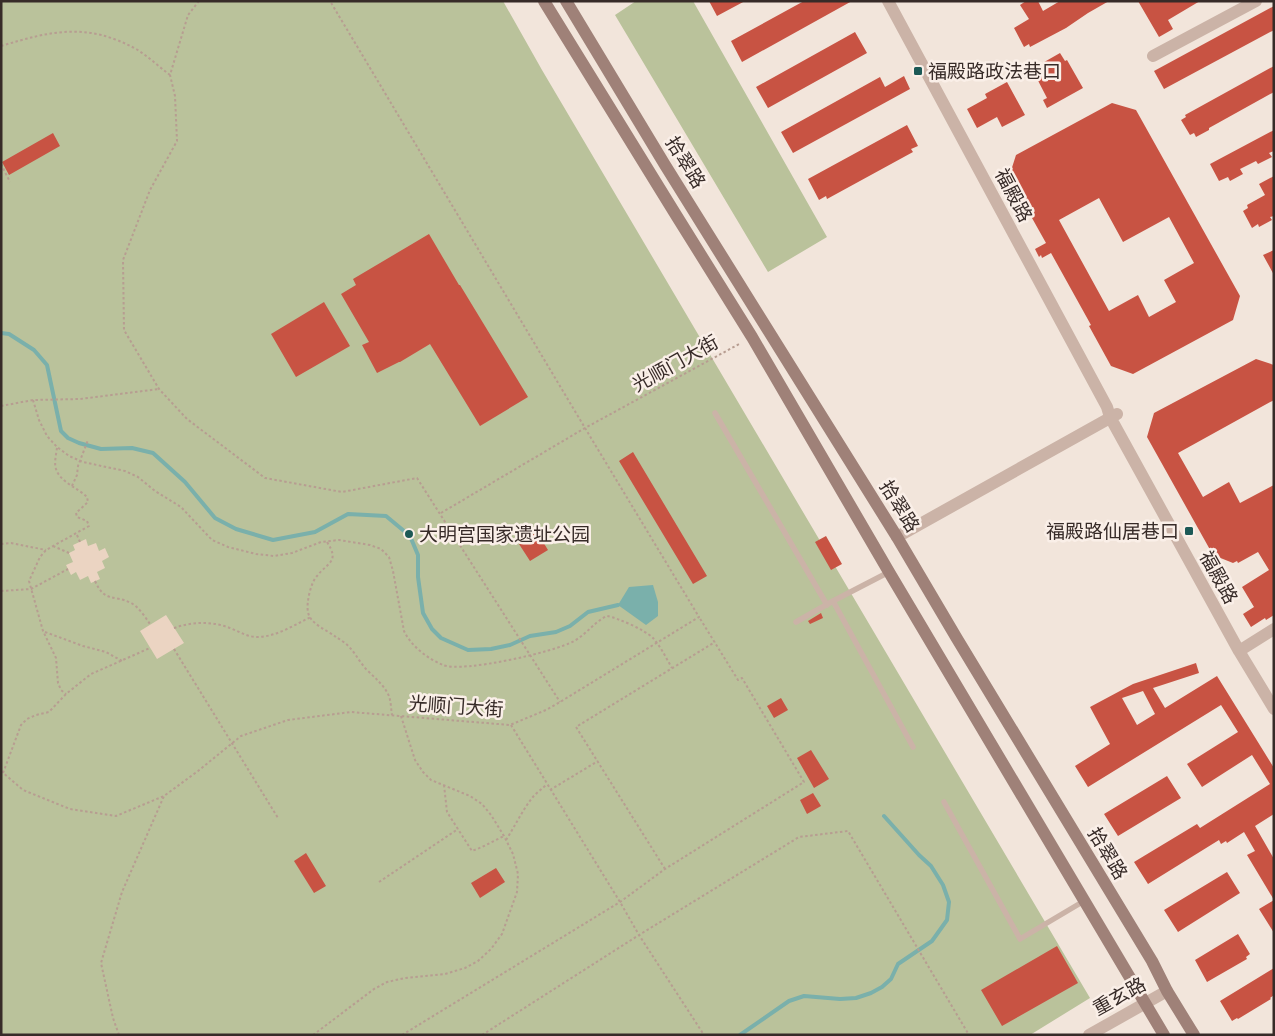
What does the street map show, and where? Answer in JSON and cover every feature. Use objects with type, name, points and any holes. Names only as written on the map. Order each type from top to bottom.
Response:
[{"type":"main road","name":"拾翠路","points":[[544,1],[752,337],[1164,1035]]},
{"type":"main road","name":"拾翠路","points":[[566,1],[897,537],[1152,961],[1167,991],[1194,1035]]},
{"type":"street","name":"福殿路","points":[[888,1],[1274,709]]},
{"type":"street","points":[[1153,56],[1256,1]]},
{"type":"street","points":[[897,537],[1111,413]]},
{"type":"street","points":[[1242,649],[1274,629]]},
{"type":"street","name":"福殿路","points":[[1242,649],[1274,695]]},
{"type":"street","name":"重玄路","points":[[1089,1035],[1167,991]]},
{"type":"lane","points":[[715,414],[830,603],[913,746]]},
{"type":"lane","points":[[796,622],[890,572]]},
{"type":"lane","points":[[944,802],[1020,939],[1085,900]]},
{"type":"path","points":[[199,1],[188,15],[170,75],[175,96],[177,141],[150,190],[123,260],[124,330],[159,389],[187,419],[264,478],[342,492],[417,478],[560,702]]},
{"type":"path","points":[[330,1],[585,428],[738,680],[742,678],[804,782],[665,869],[620,902],[402,1035]]},
{"type":"path","points":[[1,46],[34,36],[60,32],[83,32],[112,38],[137,50],[170,75]]},
{"type":"path","points":[[1,164],[10,182]]},
{"type":"path","name":"光顺门大街","points":[[441,514],[585,428],[752,337]]},
{"type":"path","points":[[1,406],[33,400],[80,398],[159,389]]},
{"type":"path","points":[[33,400],[39,420],[47,436],[57,447],[80,461],[125,471],[138,478],[181,507],[212,540],[228,547],[274,556],[292,553],[321,542],[339,540],[370,545],[381,549],[389,557],[404,631],[408,639],[413,646],[444,666],[486,665],[561,646],[574,641],[587,632],[595,623],[607,616],[615,617],[652,636],[672,668]]},
{"type":"path","points":[[72,486],[88,440]]},
{"type":"path","points":[[57,447],[55,468],[64,480],[87,497],[88,502],[76,513],[77,516],[87,521],[89,526],[46,550],[40,557],[29,581],[44,631],[56,658],[58,683],[61,690],[66,694]]},
{"type":"path","points":[[77,534],[80,542]]},
{"type":"path","points":[[327,542],[332,548],[333,556],[331,563],[316,576],[312,584],[308,613],[313,621],[350,647],[367,670],[381,682],[390,699],[392,715]]},
{"type":"path","points":[[1,544],[11,543],[46,550]]},
{"type":"path","points":[[53,546],[69,553]]},
{"type":"path","points":[[1,591],[31,589],[68,569]]},
{"type":"path","points":[[95,581],[101,592],[106,596],[133,603],[150,624]]},
{"type":"path","name":"光顺门大街","points":[[2,772],[23,790],[70,809],[116,816],[164,796],[241,736],[288,720],[350,712],[510,724],[546,710],[700,616]]},
{"type":"path","points":[[174,628],[194,623],[208,623],[226,626],[250,636],[259,637],[269,636],[310,618]]},
{"type":"path","points":[[44,631],[83,646],[106,652],[122,661]]},
{"type":"path","points":[[665,869],[576,727],[715,642]]},
{"type":"path","points":[[2,772],[21,725],[27,719],[49,712],[66,694],[91,674],[150,648]]},
{"type":"path","points":[[174,648],[278,818]]},
{"type":"path","points":[[313,1035],[374,989],[387,982],[445,974],[465,968],[478,961],[491,949],[502,934],[516,892],[518,874],[513,854],[492,815],[482,804],[470,796],[431,780],[423,772],[415,760],[401,716]]},
{"type":"path","points":[[510,724],[639,935],[704,1035]]},
{"type":"path","points":[[550,790],[598,761]]},
{"type":"path","points":[[506,840],[533,797],[547,784]]},
{"type":"path","points":[[444,785],[447,812],[472,851],[504,836]]},
{"type":"path","points":[[119,1035],[113,1018],[101,963],[122,892],[164,796]]},
{"type":"path","points":[[379,882],[458,829]]},
{"type":"path","points":[[482,1035],[639,935],[800,837],[848,831],[969,1035]]},
{"type":"green space","name":"大明宫国家遗址公园","points":[[1,1],[503,1],[1090,998],[1030,1035],[1,1035]]},
{"type":"green space","points":[[636,1],[693,1],[827,237],[768,272],[615,15]]},
{"type":"shaded area","points":[[86,539],[88,546],[96,543],[99,551],[105,548],[109,557],[102,561],[105,568],[97,572],[100,579],[91,583],[88,576],[80,580],[76,572],[71,575],[66,565],[73,562],[69,553],[75,550],[73,545]]},
{"type":"shaded area","points":[[166,615],[184,643],[157,659],[140,631]]},
{"type":"water","points":[[653,585],[658,602],[658,616],[646,625],[618,605],[629,587]]},
{"type":"building","points":[[709,1],[745,1],[717,16]]},
{"type":"building","points":[[804,1],[852,1],[742,62],[731,41]]},
{"type":"building","points":[[1026,1],[1038,1],[1043,11],[1060,1],[1109,1],[1066,28],[1030,47],[1029,44],[1024,47],[1014,28],[1029,19],[1020,5]]},
{"type":"building","points":[[1138,1],[1200,1],[1168,20],[1173,29],[1159,37]]},
{"type":"building","points":[[1274,6],[1274,30],[1164,89],[1154,71]]},
{"type":"building","points":[[855,32],[867,53],[768,108],[756,87]]},
{"type":"building","points":[[1060,53],[1065,61],[1067,60],[1083,88],[1047,108],[1043,100],[1047,98],[1032,69]]},
{"type":"building","points":[[1274,66],[1274,92],[1196,137],[1194,133],[1190,135],[1181,120],[1186,117],[1185,115]]},
{"type":"building","points":[[904,76],[910,89],[793,153],[781,132],[880,77],[885,87]]},
{"type":"building","points":[[1007,82],[1025,115],[1002,127],[997,117],[977,128],[967,109],[987,98],[985,94]]},
{"type":"building","points":[[1112,103],[1136,110],[1240,296],[1233,320],[1133,374],[1111,366],[1089,326],[1091,325],[1051,253],[1042,258],[1041,255],[1039,257],[1035,249],[1046,243],[1009,177],[1016,155]],"holes":[[[1099,198],[1123,242],[1169,217],[1194,263],[1164,280],[1176,302],[1149,317],[1138,295],[1109,311],[1059,220]]]},
{"type":"building","points":[[907,125],[918,146],[911,149],[913,152],[827,199],[826,196],[819,200],[808,179]]},
{"type":"building","points":[[1274,130],[1274,151],[1269,153],[1272,157],[1258,164],[1256,161],[1240,169],[1243,174],[1230,181],[1228,177],[1219,181],[1210,164]]},
{"type":"building","points":[[53,133],[60,146],[9,175],[2,162]]},
{"type":"building","points":[[1274,176],[1274,216],[1270,217],[1272,220],[1259,227],[1258,224],[1252,228],[1243,211],[1248,208],[1247,205],[1265,195],[1259,184]]},
{"type":"building","points":[[429,234],[528,397],[480,426],[430,344],[377,373],[362,345],[369,342],[341,294],[356,285],[353,279]]},
{"type":"building","points":[[1274,250],[1274,275],[1263,255]]},
{"type":"building","points":[[324,302],[350,346],[296,377],[271,334]]},
{"type":"building","points":[[1256,359],[1274,365],[1274,400],[1178,453],[1203,497],[1229,482],[1240,503],[1274,485],[1274,615],[1266,620],[1265,618],[1251,627],[1243,614],[1254,607],[1242,587],[1269,570],[1258,552],[1238,563],[1237,561],[1233,563],[1213,555],[1147,437],[1154,413]]},
{"type":"building","points":[[633,452],[707,576],[693,584],[619,461]]},
{"type":"building","points":[[537,532],[548,550],[530,561],[519,544]]},
{"type":"building","points":[[826,536],[842,564],[831,570],[815,542]]},
{"type":"building","points":[[821,613],[823,618],[810,624],[808,621]]},
{"type":"building","points":[[1196,663],[1199,673],[1153,688],[1165,708],[1217,676],[1274,768],[1274,814],[1255,826],[1274,859],[1274,900],[1247,855],[1255,851],[1244,832],[1227,843],[1226,841],[1221,844],[1219,840],[1148,884],[1134,862],[1197,824],[1200,828],[1270,784],[1252,755],[1202,787],[1187,764],[1238,732],[1221,705],[1088,787],[1075,766],[1110,744],[1090,707],[1133,684]],"holes":[[[1143,691],[1155,714],[1137,725],[1122,698]]]},
{"type":"building","points":[[781,698],[788,710],[774,718],[767,706]]},
{"type":"building","points":[[811,750],[829,779],[814,788],[797,758]]},
{"type":"building","points":[[1167,776],[1181,798],[1118,836],[1104,814]]},
{"type":"building","points":[[813,793],[821,806],[807,814],[800,800]]},
{"type":"building","points":[[306,853],[326,886],[314,893],[294,861]]},
{"type":"building","points":[[496,868],[505,882],[480,898],[471,883]]},
{"type":"building","points":[[1227,872],[1240,893],[1178,932],[1164,910]]},
{"type":"building","points":[[1274,900],[1274,933],[1259,909]]},
{"type":"building","points":[[1238,934],[1250,954],[1246,957],[1247,959],[1207,982],[1195,960]]},
{"type":"building","points":[[1057,946],[1078,983],[1002,1026],[981,990]]},
{"type":"building","points":[[1274,968],[1274,995],[1271,999],[1232,1021],[1220,1001]]},
{"type":"waterway","points":[[1,333],[9,334],[34,350],[47,365],[61,431],[68,438],[101,449],[132,448],[153,453],[185,482],[215,518],[236,529],[273,540],[315,532],[348,514],[386,516],[410,536],[418,555],[418,577],[423,613],[432,629],[441,638],[468,650],[491,649],[510,645],[530,636],[556,632],[570,626],[588,612],[618,605]]},
{"type":"waterway","points":[[740,1035],[789,1001],[804,996],[840,999],[856,998],[882,987],[891,979],[898,964],[932,941],[947,920],[949,902],[943,885],[931,866],[884,816]]},
{"type":"place","name":"福殿路政法巷口","points":[[918,71]]},
{"type":"place","name":"福殿路仙居巷口","points":[[1189,531]]},
{"type":"place","name":"大明宫国家遗址公园","points":[[409,534]]}]
